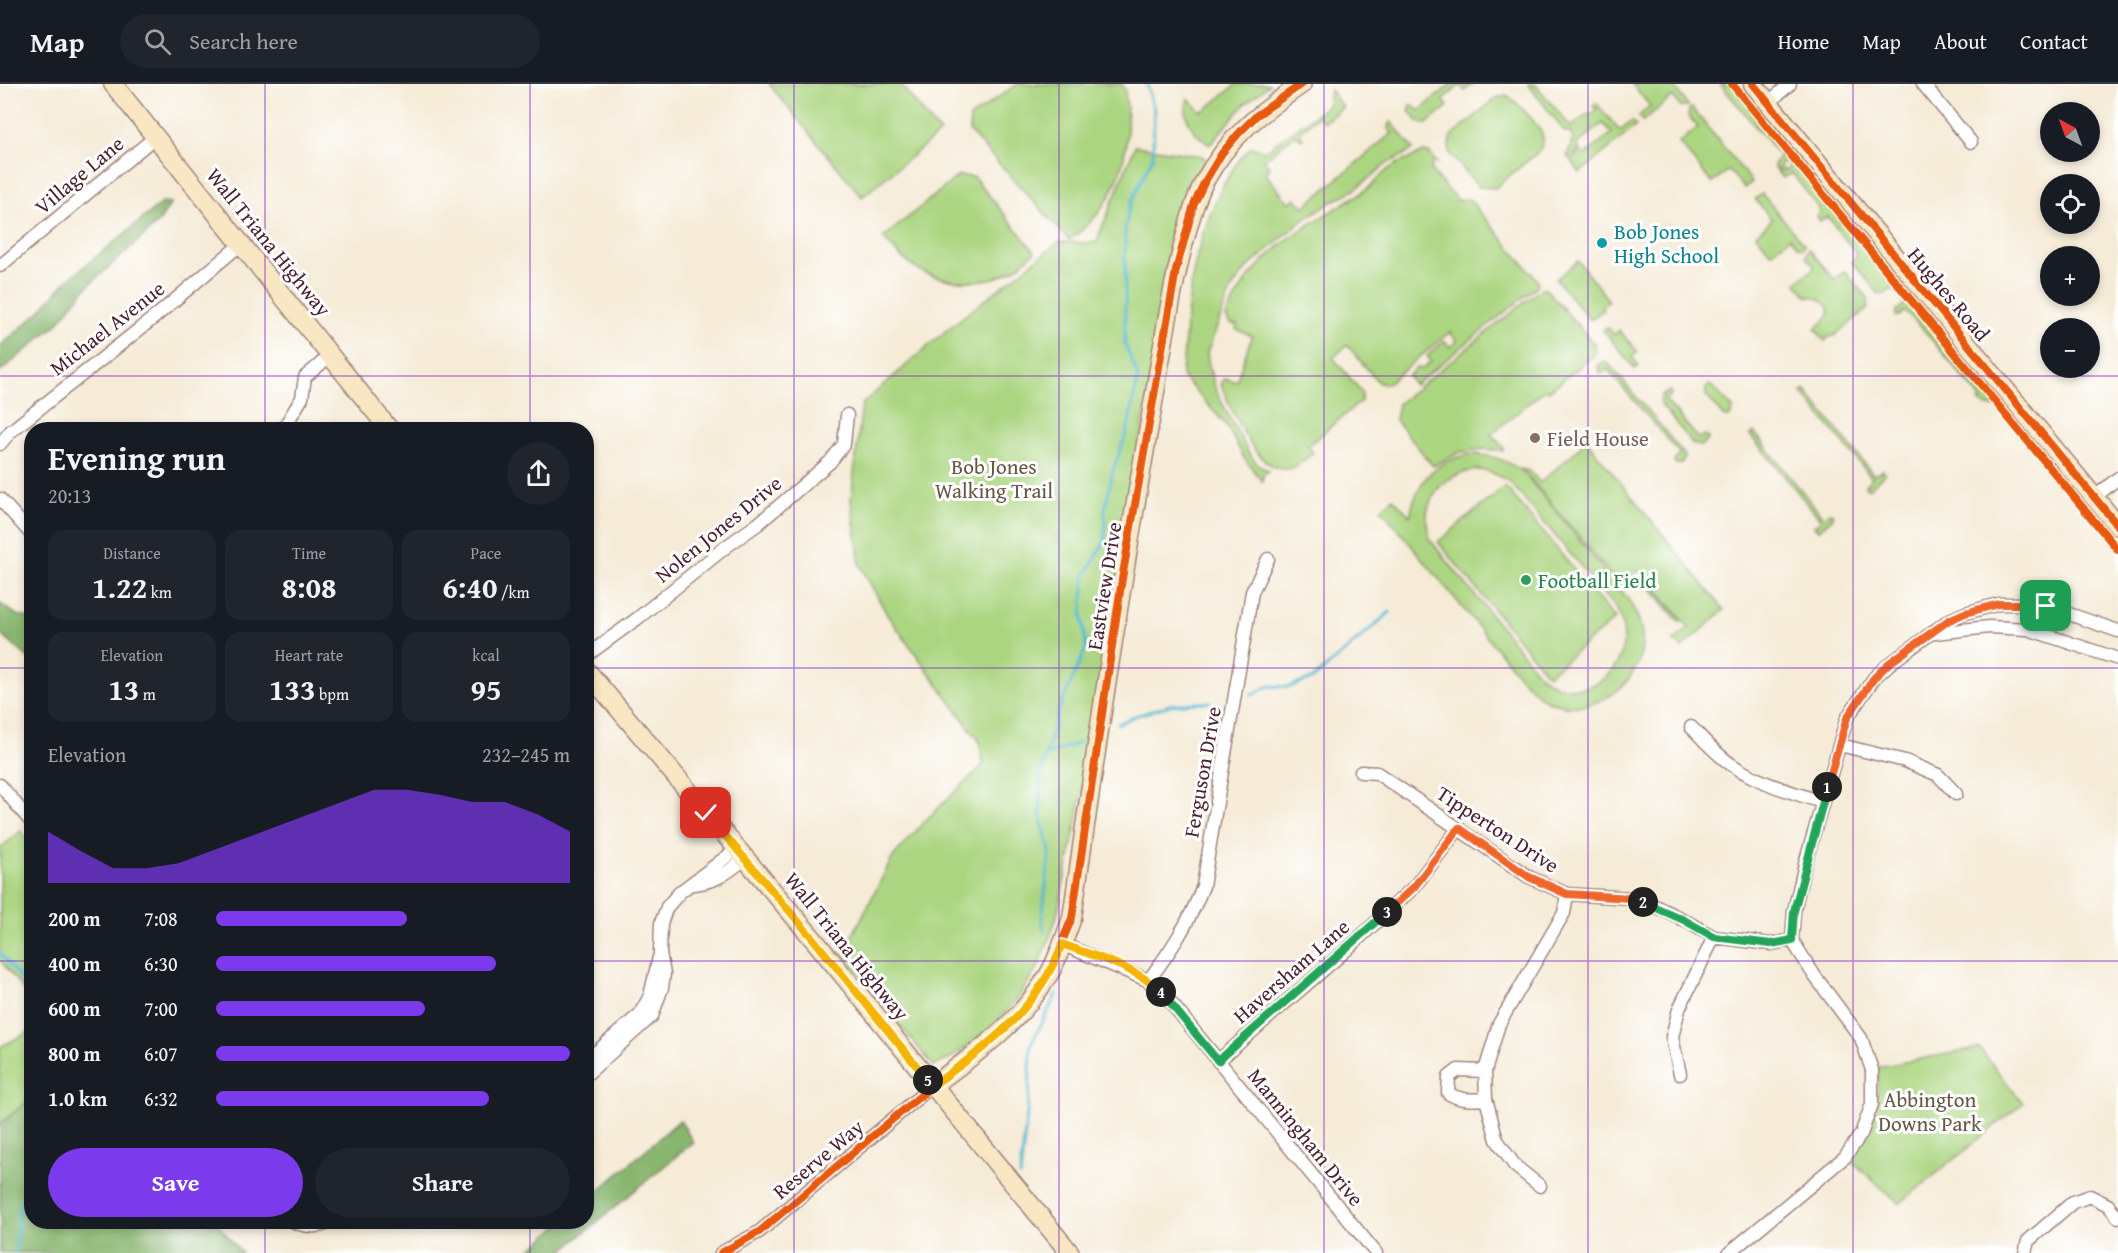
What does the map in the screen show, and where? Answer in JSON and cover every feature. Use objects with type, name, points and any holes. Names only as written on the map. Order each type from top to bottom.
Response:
[{"type":"main road","name":"Wall Triana Highway","points":[[113,84],[384,422]]},
{"type":"main road","name":"Eastview Drive","points":[[932,1086],[981,1050],[1017,1018],[1049,973],[1072,918],[1122,579],[1174,281],[1194,204],[1222,153],[1239,133],[1257,115],[1302,84]]},
{"type":"main road","name":"Hughes Road","points":[[1753,84],[2118,526]]},
{"type":"main road","name":"Wall Triana Highway","points":[[594,679],[815,941],[1062,1250]]},
{"type":"street","points":[[1768,103],[1790,84]]},
{"type":"street","points":[[1923,84],[1971,142]]},
{"type":"street","name":"Village Lane","points":[[0,266],[155,137]]},
{"type":"street","name":"Michael Avenue","points":[[0,444],[10,431],[156,316],[241,244]]},
{"type":"street","points":[[287,422],[302,398],[306,377],[331,355]]},
{"type":"street","name":"Nolen Jones Drive","points":[[594,650],[758,524],[830,462],[844,444],[847,415]]},
{"type":"street","points":[[2094,498],[2118,478]]},
{"type":"street","points":[[0,499],[24,526]]},
{"type":"street","name":"Ferguson Drive","points":[[1148,981],[1173,948],[1193,913],[1203,886],[1252,592],[1268,559]]},
{"type":"street","points":[[1729,1253],[1845,1157],[1861,1134],[1872,1104],[1872,1070],[1861,1038],[1814,975],[1792,940],[1794,911],[1822,802],[1847,718],[1874,678],[1904,652],[1949,620],[1965,613],[1999,604],[2046,606],[2118,631]]},
{"type":"street","points":[[1930,634],[1989,627],[2028,629],[2118,658]]},
{"type":"street","points":[[1691,727],[1731,764],[1748,774],[1778,788],[1822,802]]},
{"type":"street","points":[[1840,745],[1905,761],[1938,775],[1956,794]]},
{"type":"street","name":"Tipperton Drive","points":[[1361,772],[1377,773],[1529,877],[1567,894],[1630,898],[1675,915],[1714,937],[1771,944],[1792,940]]},
{"type":"street","points":[[0,785],[24,814]]},
{"type":"street","name":"Haversham Lane","points":[[1218,1061],[1346,951],[1414,887],[1459,828]]},
{"type":"street","points":[[594,1068],[652,1016],[662,988],[664,974],[660,953],[660,923],[672,900],[692,884],[720,878],[741,854]]},
{"type":"street","points":[[1540,1186],[1515,1166],[1497,1140],[1486,1099],[1485,1071],[1499,1024],[1564,913],[1567,894]]},
{"type":"street","points":[[1680,1074],[1672,1037],[1679,1009],[1714,937]]},
{"type":"street","name":"Manningham Drive","points":[[1062,944],[1148,981],[1171,1003],[1376,1253]]},
{"type":"street","points":[[594,1054],[640,1014],[650,996],[660,953]]},
{"type":"street","points":[[1485,1071],[1458,1070],[1449,1077],[1448,1093],[1456,1098],[1486,1099]]},
{"type":"street","name":"Reserve Way","points":[[721,1253],[759,1232],[932,1086]]},
{"type":"street","points":[[2025,1253],[2028,1241],[2073,1202],[2090,1197],[2108,1205],[2118,1217]]},
{"type":"green space","points":[[769,84],[900,84],[940,133],[862,197]]},
{"type":"green space","points":[[1017,84],[1122,84],[1125,90],[1127,134],[1120,174],[1101,210],[1087,226],[1069,240],[969,131],[970,118]]},
{"type":"green space","points":[[1237,84],[1270,84],[1245,104],[1210,144],[1198,136],[1187,119],[1188,98],[1200,111],[1205,110]]},
{"type":"green space","points":[[1451,84],[1473,84],[1465,91],[1460,85],[1443,100],[1448,106],[1427,124],[1420,123],[1409,111],[1413,105],[1419,111]]},
{"type":"green space","points":[[1528,84],[1535,84],[1571,127],[1589,113],[1591,115],[1597,109],[1592,106],[1596,103],[1620,131],[1632,121],[1636,126],[1580,173],[1571,161],[1581,152],[1585,155],[1612,133],[1603,123],[1577,145],[1580,150],[1569,159],[1567,156],[1573,139],[1570,132],[1565,132]]},
{"type":"green space","points":[[1632,84],[1672,84],[1688,107],[1681,107],[1672,97],[1643,121],[1639,116],[1650,106]]},
{"type":"green space","points":[[1720,84],[1739,84],[1791,147],[1811,180],[1896,283],[1893,291],[1891,289],[1885,294],[1878,293],[1852,262],[1857,255],[1828,217],[1820,221],[1817,217],[1820,210],[1792,173],[1782,178],[1778,173],[1788,170],[1788,162],[1781,163],[1777,171],[1774,168],[1774,163],[1781,157]]},
{"type":"green space","points":[[1330,90],[1343,107],[1324,122],[1318,116],[1299,133],[1302,140],[1295,135],[1264,160],[1270,167],[1265,173],[1289,203],[1295,198],[1304,207],[1392,133],[1388,127],[1391,122],[1413,148],[1388,163],[1354,190],[1298,224],[1246,269],[1231,290],[1207,353],[1209,367],[1216,391],[1248,452],[1257,464],[1269,471],[1264,473],[1262,481],[1244,458],[1227,426],[1182,376],[1191,284],[1208,219],[1221,189],[1236,164],[1251,147],[1265,151],[1323,109],[1328,104]]},
{"type":"green space","points":[[1506,95],[1533,121],[1541,133],[1543,143],[1539,151],[1495,188],[1479,187],[1450,154],[1449,144],[1452,136],[1496,98]]},
{"type":"green space","points":[[1692,108],[1752,182],[1744,188],[1729,170],[1712,183],[1679,143],[1698,127],[1688,116]]},
{"type":"green space","name":"Bob Jones Walking Trail","points":[[1135,146],[1202,156],[1206,159],[1187,195],[1174,237],[1078,816],[1056,920],[1040,964],[1016,1001],[990,1029],[950,1059],[933,1066],[843,954],[893,857],[926,820],[983,765],[980,742],[888,616],[860,565],[851,500],[862,404],[949,328],[1059,242],[1096,243]]},
{"type":"green space","points":[[1424,152],[1430,154],[1437,163],[1433,162],[1431,171],[1457,200],[1469,199],[1538,281],[1537,286],[1415,385],[1408,376],[1418,367],[1421,370],[1431,361],[1427,356],[1444,341],[1450,347],[1457,341],[1450,332],[1387,384],[1379,383],[1347,345],[1333,358],[1362,392],[1361,401],[1308,446],[1313,453],[1299,464],[1281,469],[1269,464],[1248,440],[1221,385],[1225,378],[1236,382],[1252,336],[1236,329],[1237,325],[1230,324],[1226,317],[1250,275],[1283,243],[1367,190],[1390,168]]},
{"type":"green space","points":[[958,176],[974,177],[1035,252],[1013,270],[976,281],[937,277],[914,267],[883,238]]},
{"type":"green space","points":[[1762,194],[1805,245],[1803,248],[1798,247],[1790,237],[1771,253],[1756,234],[1772,220],[1755,199]]},
{"type":"green space","points":[[163,202],[171,203],[159,222],[87,287],[56,325],[0,372],[0,346],[39,312],[65,282]]},
{"type":"green space","points":[[1809,249],[1834,279],[1845,271],[1868,298],[1868,308],[1825,341],[1815,329],[1828,316],[1828,307],[1819,299],[1808,297],[1796,283],[1815,267],[1806,257]]},
{"type":"green space","points":[[1578,261],[1609,301],[1601,307],[1603,310],[1590,320],[1556,279]]},
{"type":"green space","points":[[1541,289],[1546,289],[1594,344],[1596,350],[1594,355],[1549,391],[1546,389],[1491,434],[1503,447],[1503,451],[1482,449],[1460,452],[1433,466],[1395,419],[1398,404]]},
{"type":"green space","points":[[1910,301],[1925,310],[2003,404],[1990,407],[1982,404],[1979,401],[1982,400],[1922,328],[1905,311],[1896,316],[1896,311]]},
{"type":"green space","points":[[1607,327],[1614,335],[1619,330],[1638,352],[1632,357],[1639,366],[1635,369],[1603,330]]},
{"type":"green space","points":[[1603,362],[1608,363],[1684,454],[1685,458],[1680,464],[1674,461],[1680,454],[1607,369],[1603,373],[1600,372],[1598,366]]},
{"type":"green space","points":[[1710,385],[1733,408],[1732,415],[1729,417],[1723,416],[1706,395],[1706,388]]},
{"type":"green space","points":[[1805,390],[1874,475],[1883,470],[1885,473],[1870,488],[1865,485],[1872,478],[1802,393]]},
{"type":"green space","points":[[1670,391],[1671,395],[1665,400],[1699,439],[1704,436],[1708,437],[1708,440],[1701,446],[1693,444],[1661,405],[1661,396]]},
{"type":"green space","points":[[1754,432],[1823,517],[1832,513],[1833,518],[1820,529],[1814,526],[1821,520],[1750,435]]},
{"type":"green space","points":[[1585,439],[1724,610],[1682,648],[1674,641],[1689,628],[1646,576],[1644,577],[1638,570],[1620,585],[1522,469],[1530,471],[1540,483],[1580,447]]},
{"type":"green space","points":[[1470,454],[1493,457],[1512,465],[1525,474],[1628,599],[1640,624],[1642,647],[1637,665],[1628,680],[1614,693],[1581,706],[1562,705],[1544,699],[1520,677],[1381,509],[1393,498],[1410,516],[1417,492],[1429,474],[1457,457]],"holes":[[[1479,470],[1490,472],[1509,481],[1616,608],[1623,628],[1623,647],[1617,663],[1606,677],[1592,685],[1575,689],[1557,685],[1539,674],[1431,541],[1427,527],[1427,515],[1435,493],[1443,484],[1465,472]]]},
{"type":"green space","name":"Football Field","points":[[1505,486],[1615,619],[1548,675],[1438,542]]},
{"type":"green space","points":[[1644,577],[1682,621],[1680,623],[1642,579]]},
{"type":"green space","points":[[0,604],[17,615],[24,616],[24,654],[0,634]]},
{"type":"green space","points":[[21,831],[24,835],[24,991],[0,960],[0,848]]},
{"type":"green space","points":[[24,1035],[24,1104],[0,1124],[0,1047]]},
{"type":"green space","name":"Abbington Downs Park","points":[[1979,1048],[2023,1103],[1899,1204],[1850,1159],[1873,1116],[1878,1094],[1878,1067]]},
{"type":"green space","points":[[24,1104],[24,1229],[222,1229],[242,1253],[0,1253],[0,1124]]},
{"type":"green space","points":[[680,1120],[693,1142],[594,1225],[594,1195]]},
{"type":"green space","points":[[554,1229],[589,1229],[560,1253],[526,1253]]},
{"type":"waterway","points":[[1044,931],[1042,920],[1050,850],[1041,819],[1040,776],[1058,712],[1086,648],[1082,614],[1085,576],[1105,541],[1105,510],[1113,470],[1127,432],[1138,377],[1125,344],[1125,228],[1130,205],[1153,156],[1154,110],[1147,84]]},
{"type":"waterway","points":[[1252,695],[1269,686],[1289,687],[1313,679],[1390,612]]},
{"type":"waterway","points":[[1118,724],[1170,705],[1210,702]]},
{"type":"waterway","points":[[1046,755],[1081,742]]},
{"type":"waterway","points":[[0,953],[24,983]]},
{"type":"waterway","points":[[1020,1176],[1029,1095],[1031,1044],[1057,993]]},
{"type":"waterway","points":[[16,1253],[18,1213],[24,1194]]},
{"type":"cycle path","points":[[721,1253],[759,1232],[932,1086],[981,1049],[1017,1018],[1049,973],[1072,918],[1122,579],[1176,270],[1194,204],[1222,153],[1239,133],[1257,115],[1302,84]]},
{"type":"cycle path","points":[[1732,84],[2118,550]]},
{"type":"cycle path","points":[[1753,84],[2118,526]]},
{"type":"place","name":"Bob Jones High School","points":[[1602,243]]},
{"type":"place","name":"Field House","points":[[1535,438]]},
{"type":"place","name":"Football Field","points":[[1526,580]]},
{"type":"route","points":[[706,813],[815,941],[932,1086],[981,1050],[1017,1018],[1049,973],[1062,944],[1152,982],[1218,1061],[1346,951],[1414,887],[1459,828],[1529,877],[1567,894],[1630,898],[1655,906],[1714,937],[1771,944],[1792,940],[1794,911],[1805,864],[1847,718],[1874,678],[1904,652],[1949,620],[1965,613],[1999,604],[2046,606]]}]
